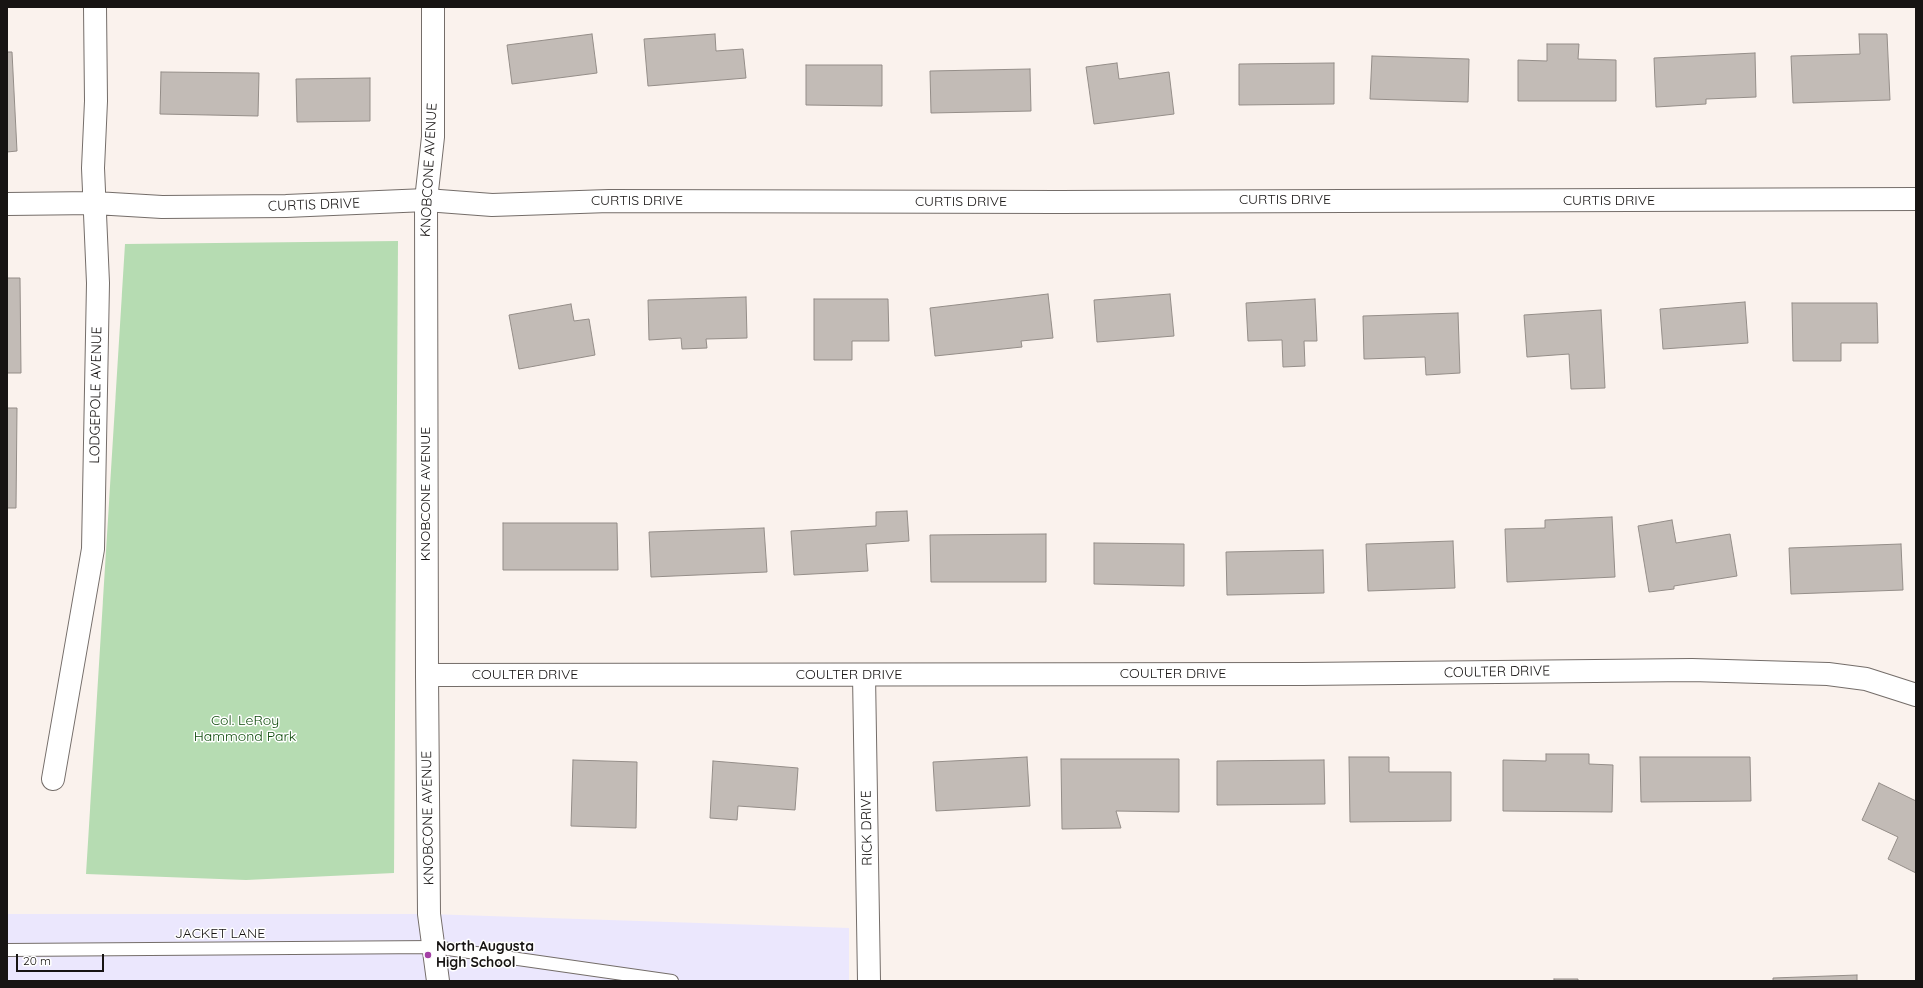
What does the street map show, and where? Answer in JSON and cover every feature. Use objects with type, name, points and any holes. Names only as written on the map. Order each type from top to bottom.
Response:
[{"type":"street","name":"LODGEPOLE AVENUE","points":[[52,779],[92,549],[98,283],[93,168],[96,101],[95,7]]},
{"type":"street","name":"KNOBCONE AVENUE","points":[[433,7],[433,137],[426,200],[427,675],[429,914],[438,981]]},
{"type":"street","name":"CURTIS DRIVE","points":[[7,204],[95,203],[162,207],[278,206],[426,200],[492,205],[609,200],[1059,202],[1916,199]]},
{"type":"street","name":"COULTER DRIVE","points":[[427,675],[864,675],[1692,670],[1828,674],[1866,679],[1916,695]]},
{"type":"street","name":"RICK DRIVE","points":[[864,675],[869,981]]},
{"type":"lane","name":"JACKET LANE","points":[[7,950],[434,947],[672,981]]},
{"type":"shaded area","name":"North Augusta High School","points":[[7,914],[429,914],[849,928],[849,981],[7,981]]},
{"type":"green space","name":"Col. LeRoy Hammond Park","points":[[398,241],[394,873],[246,880],[86,874],[125,244]]},
{"type":"building","points":[[592,34],[597,73],[512,84],[507,45]]},
{"type":"building","points":[[715,34],[716,51],[743,49],[746,78],[648,86],[644,39]]},
{"type":"building","points":[[1859,34],[1887,34],[1890,100],[1793,103],[1791,56],[1860,54]]},
{"type":"building","points":[[1547,44],[1579,44],[1578,59],[1616,60],[1616,101],[1518,101],[1518,60],[1547,61]]},
{"type":"building","points":[[7,52],[12,52],[17,151],[7,152]]},
{"type":"building","points":[[1755,53],[1756,97],[1706,99],[1706,104],[1656,107],[1654,58]]},
{"type":"building","points":[[1372,56],[1469,59],[1468,102],[1370,99]]},
{"type":"building","points":[[1117,63],[1119,79],[1169,72],[1174,114],[1094,124],[1086,67]]},
{"type":"building","points":[[1334,63],[1334,104],[1239,105],[1239,64]]},
{"type":"building","points":[[806,65],[882,65],[882,106],[806,105]]},
{"type":"building","points":[[1030,69],[1031,111],[931,113],[930,71]]},
{"type":"building","points":[[161,72],[259,73],[258,116],[160,114]]},
{"type":"building","points":[[370,78],[370,121],[297,122],[296,79]]},
{"type":"building","points":[[7,278],[20,278],[21,373],[7,373]]},
{"type":"building","points":[[1048,294],[1053,338],[1021,341],[1022,347],[935,356],[930,308]]},
{"type":"building","points":[[1170,294],[1174,336],[1097,342],[1094,300]]},
{"type":"building","points":[[746,297],[747,338],[706,339],[707,348],[682,349],[681,338],[649,340],[648,300]]},
{"type":"building","points":[[814,299],[888,299],[889,341],[852,341],[852,360],[814,360]]},
{"type":"building","points":[[1315,299],[1317,341],[1304,341],[1305,366],[1283,367],[1282,340],[1248,341],[1246,303]]},
{"type":"building","points":[[1745,302],[1748,343],[1663,349],[1660,309]]},
{"type":"building","points":[[1792,303],[1877,303],[1878,343],[1841,343],[1841,361],[1793,361]]},
{"type":"building","points":[[571,304],[574,321],[589,319],[595,355],[519,369],[509,315]]},
{"type":"building","points":[[1601,310],[1605,388],[1571,389],[1569,354],[1527,357],[1524,315]]},
{"type":"building","points":[[1458,313],[1460,373],[1426,375],[1425,357],[1364,359],[1363,316]]},
{"type":"building","points":[[7,408],[17,408],[16,508],[7,508]]},
{"type":"building","points":[[907,511],[909,541],[866,544],[868,571],[794,575],[791,531],[876,526],[876,512]]},
{"type":"building","points":[[1612,517],[1615,577],[1507,582],[1505,529],[1545,528],[1545,520]]},
{"type":"building","points":[[1672,520],[1676,543],[1730,534],[1737,576],[1674,586],[1674,589],[1649,592],[1638,526]]},
{"type":"building","points":[[503,523],[617,523],[618,570],[503,570]]},
{"type":"building","points":[[764,528],[767,572],[651,577],[649,532]]},
{"type":"building","points":[[1046,534],[1046,582],[931,582],[930,535]]},
{"type":"building","points":[[1453,541],[1455,588],[1368,591],[1366,544]]},
{"type":"building","points":[[1094,543],[1184,544],[1184,586],[1094,584]]},
{"type":"building","points":[[1901,544],[1903,590],[1791,594],[1789,548]]},
{"type":"building","points":[[1323,550],[1324,593],[1227,595],[1226,552]]},
{"type":"building","points":[[1546,754],[1589,754],[1589,764],[1613,765],[1612,812],[1503,811],[1503,760],[1546,761]]},
{"type":"building","points":[[1027,757],[1030,806],[936,811],[933,762]]},
{"type":"building","points":[[1349,757],[1389,757],[1389,772],[1451,772],[1451,821],[1350,822]]},
{"type":"building","points":[[1640,757],[1750,757],[1751,801],[1641,802]]},
{"type":"building","points":[[1061,759],[1179,759],[1179,812],[1116,811],[1121,828],[1062,829]]},
{"type":"building","points":[[573,760],[637,762],[636,828],[571,826]]},
{"type":"building","points":[[1324,760],[1325,804],[1217,805],[1217,761]]},
{"type":"building","points":[[713,761],[798,768],[795,810],[738,806],[737,820],[710,818]]},
{"type":"building","points":[[1879,783],[1916,801],[1916,873],[1888,859],[1898,837],[1862,820]]},
{"type":"building","points":[[1857,975],[1857,981],[1773,981],[1773,978]]},
{"type":"building","points":[[1554,979],[1578,979],[1578,981],[1554,981]]},
{"type":"place","name":"North Augusta High School","points":[[428,955]]}]
